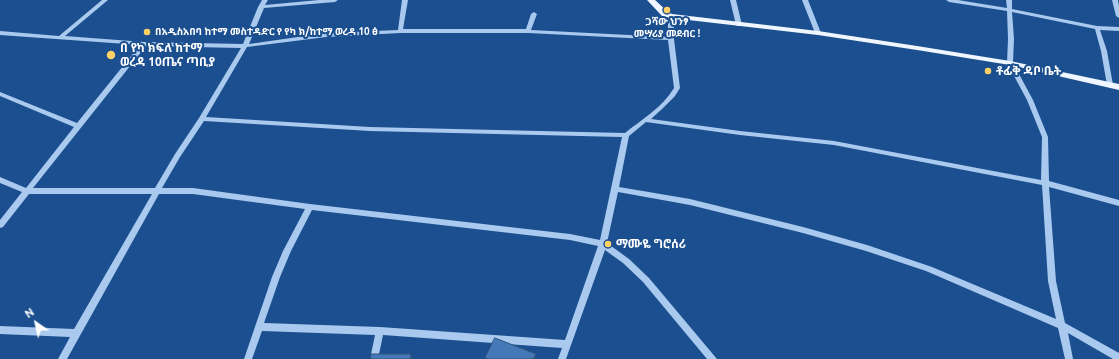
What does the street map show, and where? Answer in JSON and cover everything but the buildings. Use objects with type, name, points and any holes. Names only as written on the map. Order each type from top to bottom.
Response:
[{"type":"main road","points":[[651,0],[665,14],[671,16],[739,26],[818,33],[1010,63],[1119,87]]},
{"type":"street","points":[[60,38],[105,0]]},
{"type":"street","points":[[62,359],[157,190],[177,156],[202,119],[245,46],[265,0]]},
{"type":"street","points":[[261,7],[335,0]]},
{"type":"street","points":[[400,31],[405,0]]},
{"type":"street","points":[[733,0],[739,26]]},
{"type":"street","points":[[804,0],[818,33]]},
{"type":"street","points":[[949,0],[1010,10],[1097,28],[1119,29]]},
{"type":"street","points":[[1010,0],[1010,63],[1030,100],[1045,137],[1045,183],[1052,281],[1069,359]]},
{"type":"street","points":[[1115,0],[1119,16]]},
{"type":"street","points":[[528,31],[534,14]]},
{"type":"street","points":[[202,119],[370,129],[626,135],[673,95],[677,88],[671,39],[671,16]]},
{"type":"street","points":[[1097,28],[1104,51],[1110,85]]},
{"type":"street","points":[[0,33],[144,44],[245,46],[326,35],[400,31],[528,31],[671,39]]},
{"type":"street","points":[[0,225],[144,44]]},
{"type":"street","points":[[0,94],[78,126]]},
{"type":"street","points":[[645,120],[740,134],[834,143],[1045,183],[1119,203]]},
{"type":"street","points":[[562,359],[603,244],[626,135]]},
{"type":"street","points":[[0,180],[27,191],[157,190],[193,192],[570,237],[603,244],[626,261],[646,280],[713,359]]},
{"type":"street","points":[[615,189],[690,202],[803,230],[867,248],[929,269],[1061,325],[1119,358]]},
{"type":"street","points":[[248,359],[287,251],[310,207]]},
{"type":"street","points":[[259,327],[380,331],[568,344]]},
{"type":"street","points":[[0,330],[76,333]]},
{"type":"street","points":[[374,359],[380,331]]},
{"type":"place","name":"ጋሻው ህንፃ መሣሪያ መደብር !","points":[[667,10]]},
{"type":"place","name":"በአዲስአበባ ከተማ መስተዳድር የ የካ ክ/ከተማ ወረዳ 10 ፅ","points":[[147,32]]},
{"type":"place","name":"በ የካ ክፍለ ከተማ ወረዳ 10ጤና ጣቢያ","points":[[111,55]]},
{"type":"place","name":"ቶፊቅ ዳቦ ቤት","points":[[988,71]]},
{"type":"place","name":"ማሙዬ ግሮሰሪ","points":[[608,244]]}]
